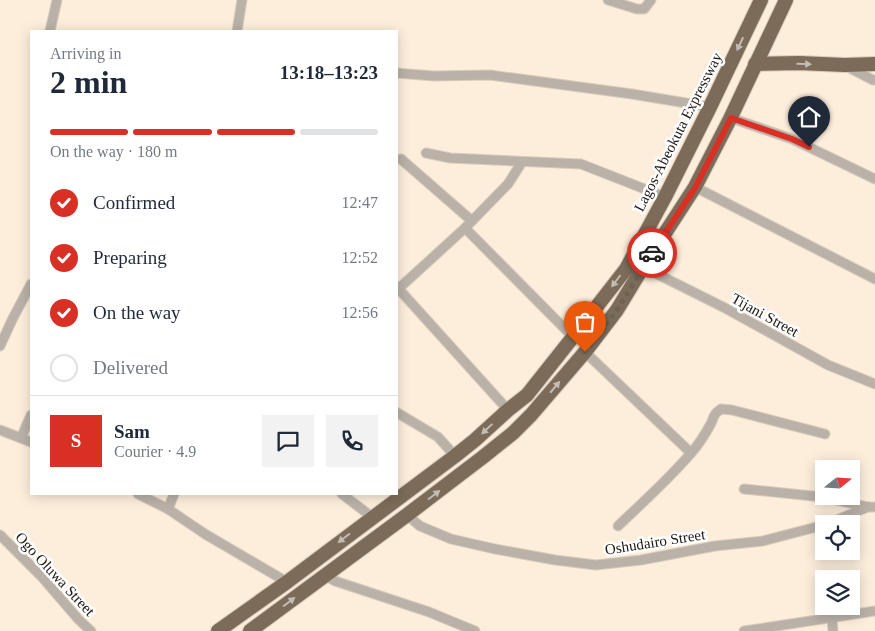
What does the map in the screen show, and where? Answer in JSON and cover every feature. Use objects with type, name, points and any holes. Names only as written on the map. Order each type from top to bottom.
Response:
[{"type":"highway","name":"Lagos-Abeokuta Expressway","points":[[218,631],[287,582],[455,456],[527,395],[626,269],[665,197],[761,0]]},
{"type":"highway","points":[[250,631],[407,515],[513,433],[585,352],[617,310],[695,188],[731,118],[786,0]]},
{"type":"highway","points":[[755,64],[875,64]]},
{"type":"street","points":[[50,30],[57,0]]},
{"type":"street","points":[[237,30],[242,0]]},
{"type":"street","points":[[608,0],[636,9],[644,9],[652,0]]},
{"type":"street","points":[[845,65],[875,80]]},
{"type":"street","points":[[398,74],[434,76],[490,75],[632,94],[710,107]]},
{"type":"street","points":[[731,118],[792,139],[875,179]]},
{"type":"street","points":[[426,152],[450,158],[581,164],[665,197]]},
{"type":"street","points":[[401,159],[472,221]]},
{"type":"street","points":[[398,288],[472,221],[508,184],[522,162]]},
{"type":"street","points":[[695,188],[875,280]]},
{"type":"street","points":[[465,228],[573,338]]},
{"type":"street","name":"Tijani Street","points":[[643,267],[725,308],[828,365],[875,384]]},
{"type":"street","points":[[0,346],[30,286]]},
{"type":"street","points":[[398,290],[508,410]]},
{"type":"street","points":[[585,352],[691,453]]},
{"type":"street","points":[[618,526],[665,482],[691,453],[711,425],[715,413],[721,409],[732,410],[824,434]]},
{"type":"street","points":[[398,413],[438,438],[455,456]]},
{"type":"street","points":[[21,438],[30,417]]},
{"type":"street","points":[[0,430],[30,442]]},
{"type":"street","points":[[744,489],[822,497],[872,507]]},
{"type":"street","points":[[140,495],[168,509],[205,534],[287,582]]},
{"type":"street","points":[[168,509],[174,495]]},
{"type":"street","points":[[343,495],[372,517]]},
{"type":"street","points":[[851,515],[872,507]]},
{"type":"street","name":"Oshudairo Street","points":[[407,515],[420,526],[451,539],[556,560],[596,565],[640,560],[715,546],[763,541],[815,527]]},
{"type":"street","name":"Ogo Oluwa Street","points":[[0,535],[42,577],[90,631]]},
{"type":"street","points":[[324,575],[335,581],[429,612],[474,631]]},
{"type":"street","points":[[744,631],[875,611]]},
{"type":"street","points":[[832,618],[833,631]]},
{"type":"way so far","points":[[585,352],[617,310],[652,253]]},
{"type":"route","points":[[652,253],[695,188],[731,118],[792,139],[809,147]]}]
